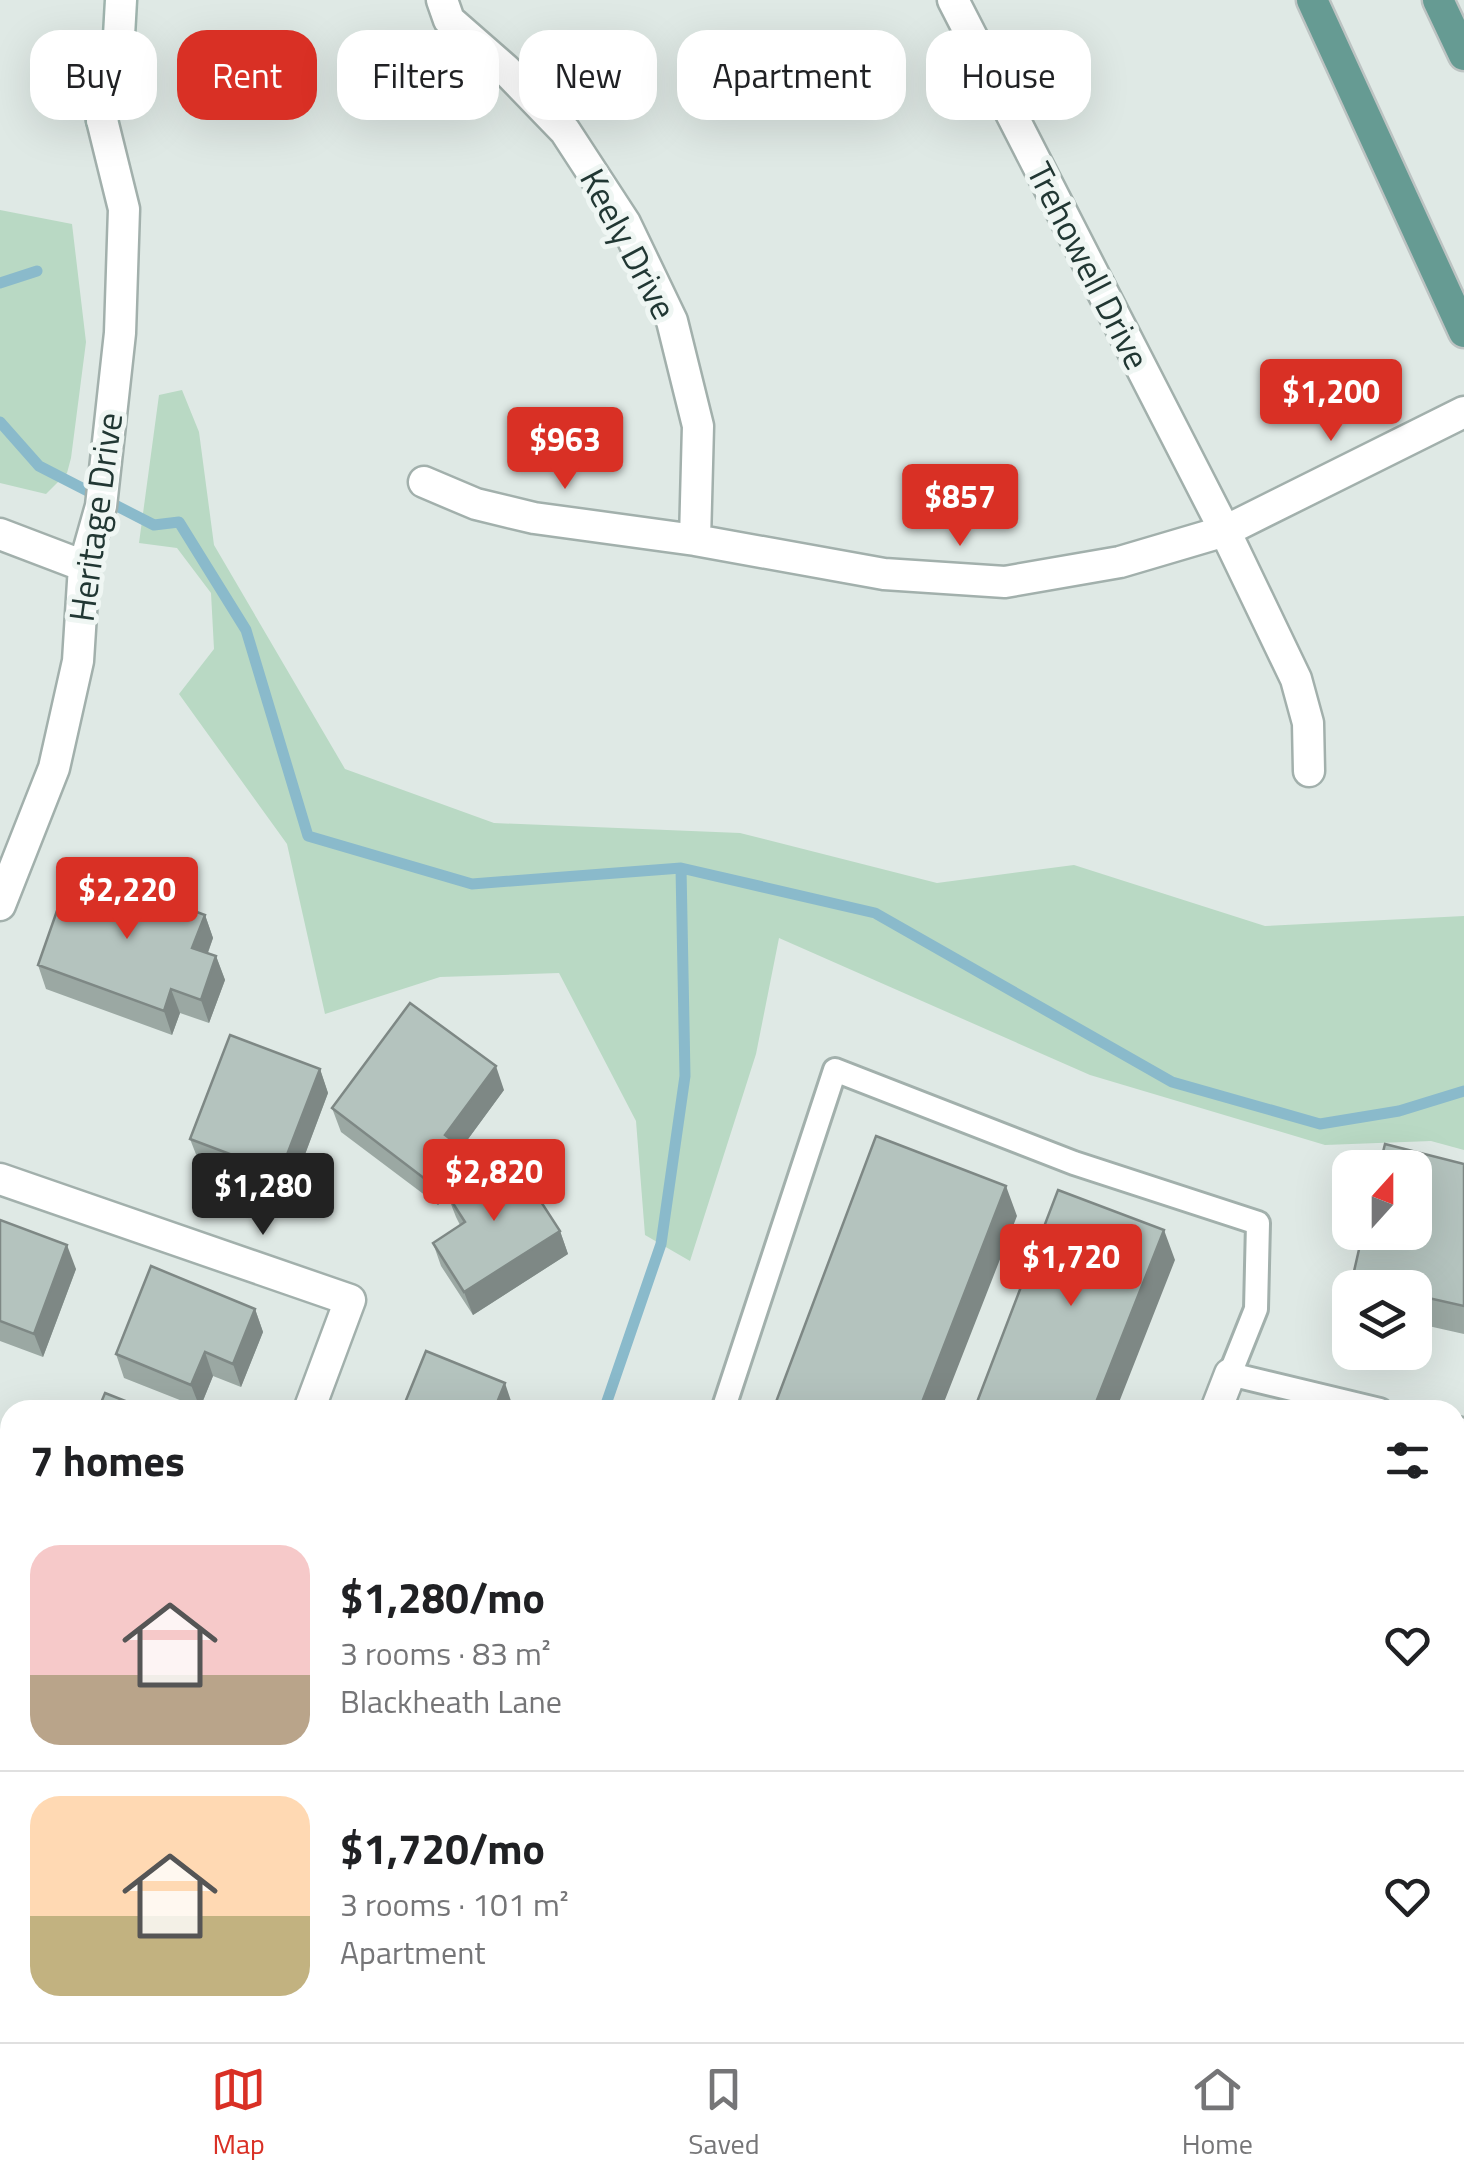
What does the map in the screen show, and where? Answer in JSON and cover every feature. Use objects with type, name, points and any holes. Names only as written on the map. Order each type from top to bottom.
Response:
[{"type":"main road","points":[[1312,0],[1464,332]]},
{"type":"main road","points":[[1438,0],[1464,55]]},
{"type":"street","name":"Heritage Drive","points":[[0,904],[54,768],[78,662],[84,566],[101,506],[120,333],[124,210],[102,120],[118,54],[121,0]]},
{"type":"street","name":"Keely Drive","points":[[442,0],[449,20],[505,69],[565,131],[625,222],[672,321],[698,426],[695,540]]},
{"type":"street","name":"Trehowell Drive","points":[[953,0],[1225,531],[1296,679],[1308,722],[1309,771]]},
{"type":"street","points":[[424,482],[476,504],[534,518],[695,540],[884,574],[1005,582],[1120,562],[1225,531],[1464,412]]},
{"type":"street","points":[[0,534],[84,566]]},
{"type":"street","points":[[0,1179],[350,1300],[313,1400]]},
{"type":"street","points":[[1220,1400],[1230,1374]]},
{"type":"lane","points":[[726,1400],[835,1070],[1074,1163],[1258,1224],[1256,1310],[1230,1374],[1338,1400]]},
{"type":"green space","points":[[0,210],[72,224],[86,342],[71,458],[67,473],[46,494],[0,483]]},
{"type":"green space","points":[[182,390],[199,432],[214,545],[345,769],[494,823],[740,833],[937,883],[1074,865],[1265,926],[1464,916],[1464,1150],[1431,1141],[1325,1145],[1090,1075],[779,938],[756,1054],[690,1261],[645,1235],[636,1121],[559,973],[440,977],[325,1014],[287,844],[179,694],[214,649],[211,593],[177,548],[139,543],[159,395]]},
{"type":"building","points":[[77,868],[205,915],[192,948],[216,956],[201,1000],[171,989],[164,1011],[38,965]]},
{"type":"building","points":[[410,1003],[496,1066],[445,1135],[457,1144],[429,1182],[332,1108]]},
{"type":"building","points":[[230,1035],[320,1069],[280,1173],[190,1139]]},
{"type":"building","points":[[876,1136],[1006,1186],[923,1400],[777,1400]]},
{"type":"building","points":[[1385,1144],[1409,1150],[1384,1150]]},
{"type":"building","points":[[510,1154],[560,1231],[464,1292],[433,1243],[465,1222],[447,1194]]},
{"type":"building","points":[[1432,1156],[1464,1164],[1464,1306],[1432,1299],[1432,1270],[1354,1270],[1359,1250],[1432,1250]]},
{"type":"building","points":[[1058,1190],[1164,1230],[1097,1400],[978,1400]]},
{"type":"building","points":[[0,1220],[67,1245],[34,1334],[0,1321]]},
{"type":"building","points":[[151,1266],[255,1309],[233,1364],[205,1352],[191,1385],[116,1354]]},
{"type":"building","points":[[426,1351],[505,1383],[498,1400],[406,1400]]},
{"type":"building","points":[[105,1393],[123,1400],[102,1400]]},
{"type":"waterway","points":[[0,283],[37,271]]},
{"type":"waterway","points":[[0,422],[39,466],[154,525],[179,522],[246,630],[308,836],[472,884],[681,868],[875,913],[1172,1082],[1320,1124],[1399,1111],[1464,1091]]},
{"type":"waterway","points":[[607,1400],[661,1244],[685,1076],[681,868]]}]
